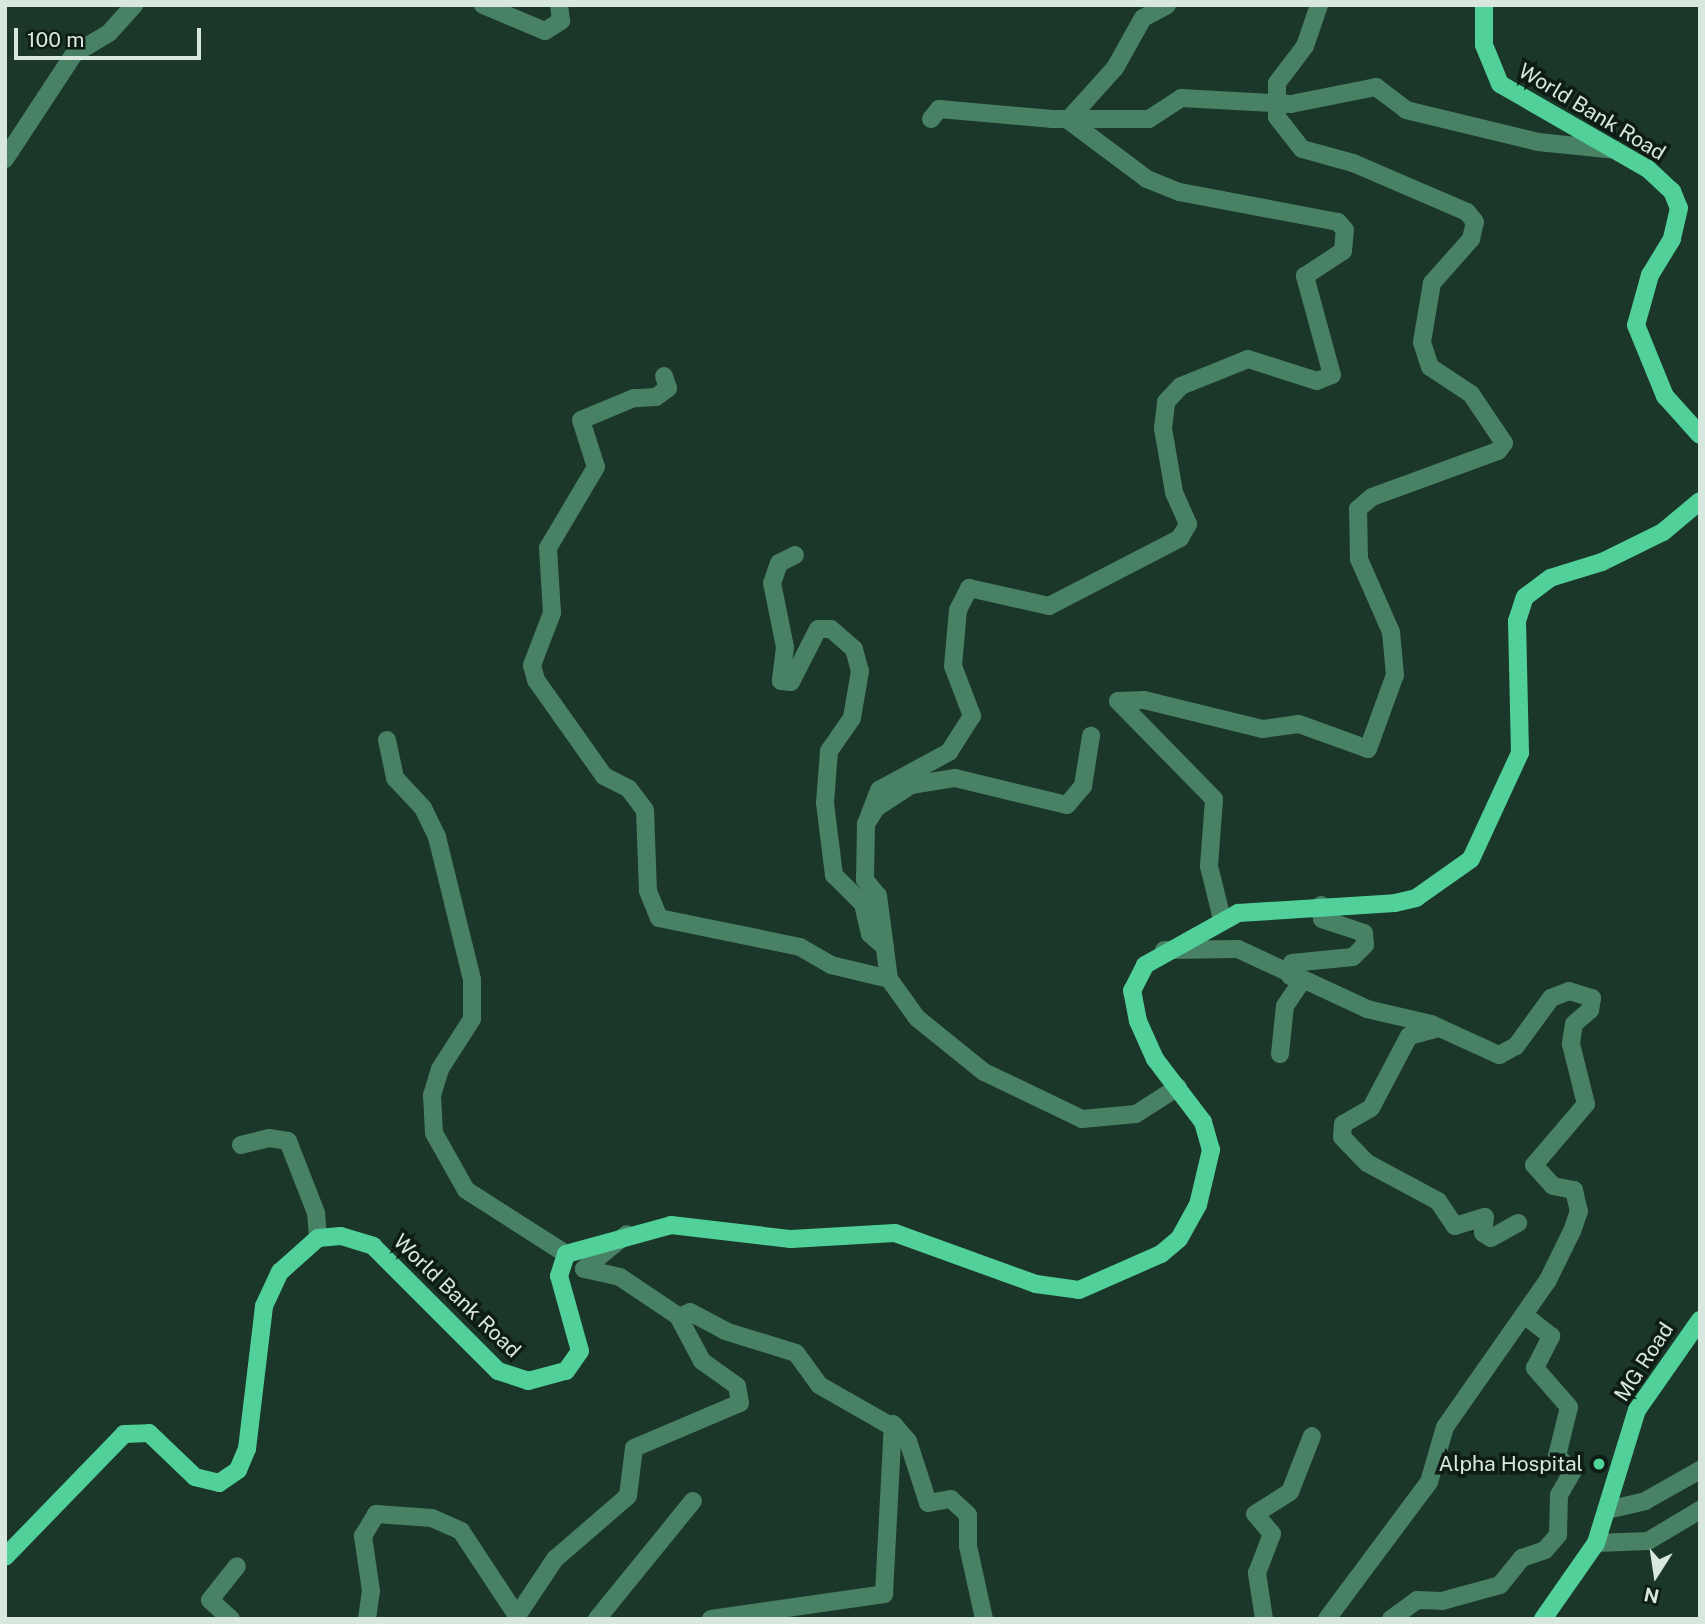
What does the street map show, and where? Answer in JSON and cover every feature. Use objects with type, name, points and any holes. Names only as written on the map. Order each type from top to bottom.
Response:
[{"type":"main road","name":"World Bank Road","points":[[1484,5],[1484,45],[1500,84],[1615,150],[1672,191],[1679,208],[1672,239],[1636,310],[1636,325],[1659,386],[1700,435]]},
{"type":"main road","points":[[566,1254],[627,1234],[680,1224],[791,1239],[895,1233],[1036,1284],[1079,1290],[1161,1254],[1194,1213],[1211,1169],[1211,1150],[1203,1122],[1155,1059],[1132,991],[1145,965],[1164,950],[1222,919],[1321,905],[1416,898],[1471,859],[1520,753],[1517,621],[1525,597],[1550,578],[1602,562],[1663,532],[1700,501]]},
{"type":"main road","name":"World Bank Road","points":[[318,1238],[341,1236],[373,1246],[498,1371],[528,1381],[566,1371],[580,1351],[559,1276],[566,1254]]},
{"type":"main road","points":[[5,1558],[124,1434],[149,1433],[183,1469],[210,1482],[238,1470],[258,1381],[264,1306],[280,1272],[318,1238]]},
{"type":"main road","name":"MG Road","points":[[1542,1619],[1596,1543],[1637,1410],[1700,1320]]},
{"type":"street","points":[[5,159],[74,54],[109,33],[134,5]]},
{"type":"street","points":[[483,5],[545,31],[561,21],[559,5]]},
{"type":"street","points":[[1068,120],[1119,62],[1139,23],[1167,5]]},
{"type":"street","points":[[1222,919],[1209,866],[1214,799],[1118,701],[1144,700],[1263,729],[1298,724],[1368,749],[1395,675],[1391,632],[1359,559],[1358,509],[1382,492],[1498,451],[1504,443],[1471,394],[1430,367],[1422,342],[1432,283],[1471,239],[1475,222],[1467,212],[1353,163],[1302,149],[1286,135],[1274,103],[1277,83],[1306,46],[1319,5]]},
{"type":"street","points":[[931,119],[939,110],[1068,120],[1149,118],[1181,98],[1274,103],[1376,87],[1406,110],[1538,142],[1615,150]]},
{"type":"street","points":[[1068,120],[1147,179],[1179,192],[1338,222],[1345,230],[1343,251],[1305,276],[1332,375],[1317,381],[1265,362],[1235,359],[1181,386],[1166,402],[1163,428],[1174,492],[1188,524],[1180,538],[1049,606],[969,588],[958,610],[953,666],[972,716],[949,752],[879,790],[866,824],[865,880],[878,896],[889,979],[917,1018],[984,1072],[1058,1110],[1118,1119],[1178,1087]]},
{"type":"street","points":[[664,376],[668,388],[656,397],[634,398],[581,420],[597,467],[548,548],[552,613],[533,673],[604,776],[629,789],[645,810],[648,891],[664,922],[800,947],[831,965],[889,979]]},
{"type":"street","points":[[795,555],[779,563],[772,583],[785,647],[781,681],[786,685],[793,679],[818,629],[831,629],[854,649],[860,671],[852,718],[829,751],[825,803],[834,875],[863,904],[870,934],[885,947]]},
{"type":"street","points":[[866,824],[876,808],[911,785],[955,778],[1067,805],[1083,786],[1091,736]]},
{"type":"street","points":[[387,740],[395,778],[423,808],[437,837],[472,980],[472,1019],[440,1069],[432,1095],[434,1133],[466,1190],[566,1254]]},
{"type":"street","points":[[1280,1054],[1285,1006],[1296,979],[1292,963],[1353,957],[1365,946],[1364,933],[1322,919],[1321,905]]},
{"type":"street","points":[[1164,950],[1230,947],[1296,979],[1505,1054],[1550,998],[1569,991],[1592,998],[1590,1010],[1574,1024],[1571,1044],[1586,1104],[1534,1165],[1553,1186],[1574,1190],[1579,1211],[1524,1315],[1445,1427],[1429,1482],[1326,1619]]},
{"type":"street","points":[[1438,1029],[1409,1036],[1380,1080],[1371,1108],[1343,1124],[1342,1137],[1367,1163],[1438,1201],[1455,1226],[1485,1217],[1483,1233],[1491,1238],[1518,1223]]},
{"type":"street","points":[[241,1145],[269,1138],[288,1141],[316,1213],[318,1238]]},
{"type":"street","points":[[367,1619],[371,1591],[363,1536],[376,1514],[432,1518],[461,1531],[517,1616],[555,1559],[628,1496],[634,1448],[698,1416],[736,1407],[739,1388],[702,1362],[679,1317],[620,1277],[584,1269],[627,1234]]},
{"type":"street","points":[[679,1317],[690,1312],[724,1331],[796,1353],[819,1385],[891,1426],[899,1426],[908,1441],[928,1503],[951,1499],[968,1515],[968,1546],[984,1619]]},
{"type":"street","points":[[1391,1619],[1418,1600],[1442,1601],[1500,1585],[1522,1558],[1545,1550],[1558,1535],[1559,1495],[1573,1471],[1557,1456],[1569,1407],[1535,1368],[1551,1336],[1524,1315]]},
{"type":"street","points":[[711,1619],[884,1594],[891,1426]]},
{"type":"street","points":[[1264,1619],[1257,1573],[1272,1534],[1255,1514],[1290,1492],[1312,1436]]},
{"type":"street","points":[[1607,1510],[1645,1501],[1700,1470]]},
{"type":"street","points":[[597,1619],[693,1501]]},
{"type":"street","points":[[1596,1543],[1648,1541],[1700,1510]]},
{"type":"street","points":[[231,1619],[209,1600],[237,1566]]},
{"type":"place","name":"Alpha Hospital","points":[[1599,1464]]}]
